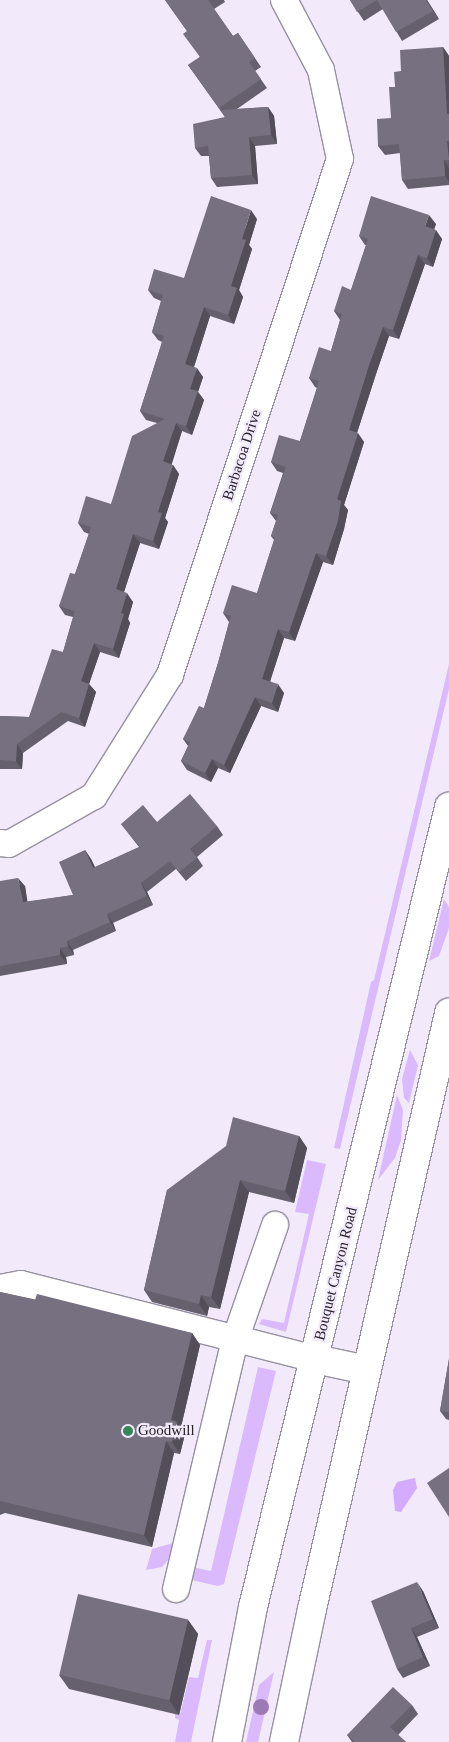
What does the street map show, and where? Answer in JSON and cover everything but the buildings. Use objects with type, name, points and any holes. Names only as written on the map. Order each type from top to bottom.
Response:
[{"type":"main road","name":"Bouquet Canyon Road","points":[[227,1742],[253,1607],[449,807]]},
{"type":"main road","points":[[284,1742],[449,1013]]},
{"type":"main road","points":[[315,1359],[367,1370]]},
{"type":"street","name":"Barbacoa Drive","points":[[0,844],[9,844],[94,796],[170,676],[340,159],[321,70],[284,0]]},
{"type":"street","points":[[176,1589],[235,1340],[275,1225]]},
{"type":"street","points":[[0,1288],[21,1284],[315,1359]]},
{"type":"shaded area","points":[[449,664],[449,689],[340,1149],[334,1148],[371,982],[374,980]]},
{"type":"shaded area","points":[[444,899],[449,907],[449,928],[439,956],[429,961]]},
{"type":"shaded area","points":[[410,1050],[418,1065],[409,1103],[404,1098],[402,1079]]},
{"type":"shaded area","points":[[397,1095],[403,1110],[401,1140],[395,1158],[378,1180]]},
{"type":"shaded area","points":[[307,1160],[326,1164],[286,1332],[259,1324],[262,1319],[284,1323],[309,1214],[295,1212]]},
{"type":"shaded area","points":[[258,1367],[276,1371],[224,1584],[218,1586],[187,1579],[192,1567],[211,1571]]},
{"type":"shaded area","points":[[415,1478],[417,1488],[401,1512],[395,1511],[393,1490],[397,1482]]},
{"type":"shaded area","points":[[173,1543],[168,1560],[162,1567],[146,1570],[152,1549]]},
{"type":"shaded area","points":[[207,1640],[212,1640],[191,1742],[175,1742],[179,1720],[175,1718],[175,1714],[180,1715],[189,1677],[198,1678]]},
{"type":"shaded area","points":[[274,1672],[258,1742],[246,1742],[259,1685]]},
{"type":"place","name":"Goodwill","points":[[128,1431]]}]
